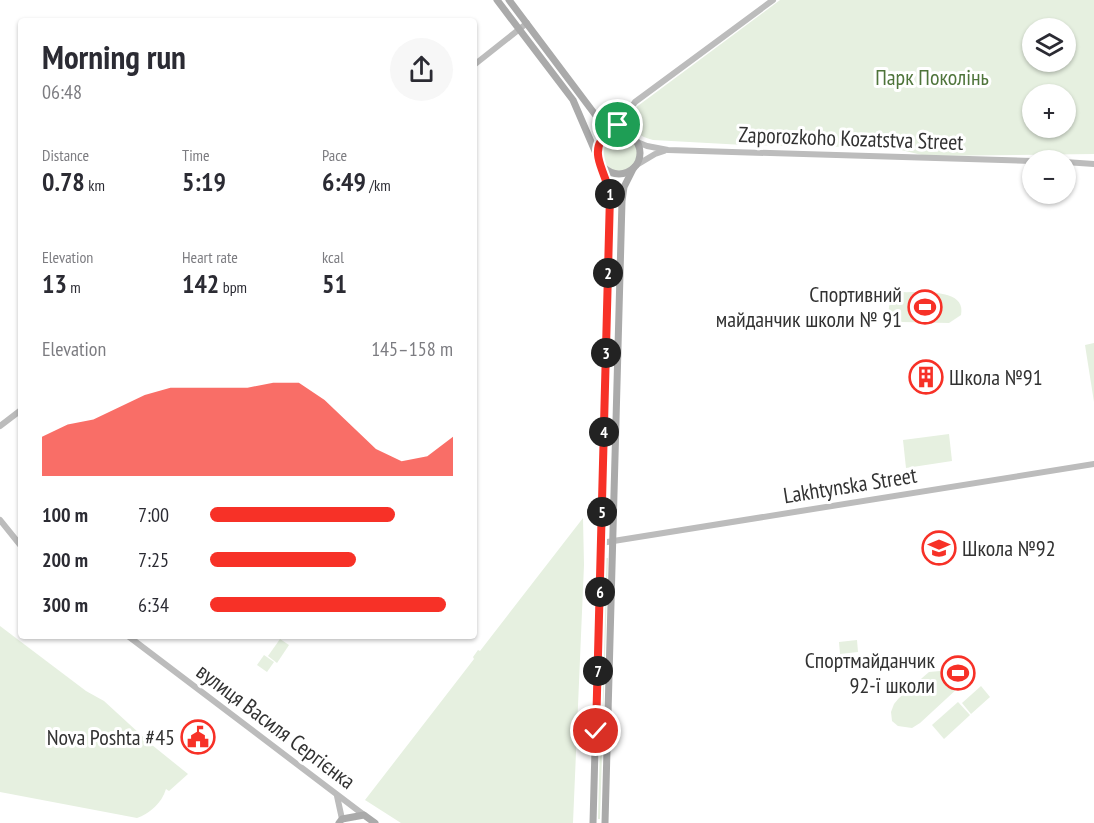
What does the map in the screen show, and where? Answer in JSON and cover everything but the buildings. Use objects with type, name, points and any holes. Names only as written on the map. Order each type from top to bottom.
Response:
[{"type":"main road","points":[[497,0],[573,100],[602,166],[610,195],[593,823]]},
{"type":"main road","points":[[509,0],[612,133]]},
{"type":"main road","points":[[598,158],[599,144],[612,133],[622,131],[630,134],[637,141],[640,150],[639,158],[624,188],[622,201],[605,823]]},
{"type":"main road","points":[[602,166],[613,173],[620,174],[634,167]]},
{"type":"main road","points":[[340,821],[364,815]]},
{"type":"main road","name":"вулиця Василя Сергієнка","points":[[364,815],[375,823]]},
{"type":"street","points":[[612,133],[635,102],[773,0]]},
{"type":"street","points":[[477,63],[527,23]]},
{"type":"street","points":[[630,111],[629,122],[637,141]]},
{"type":"street","name":"Zaporozkoho Kozatstva Street","points":[[637,141],[647,146],[668,150],[1022,162]]},
{"type":"street","name":"Zaporozkoho Kozatstva Street","points":[[634,167],[655,154],[668,150]]},
{"type":"street","points":[[1076,163],[1094,164]]},
{"type":"street","points":[[0,426],[18,412]]},
{"type":"street","name":"Lakhtynska Street","points":[[601,543],[1094,464]]},
{"type":"street","points":[[0,520],[18,542]]},
{"type":"street","name":"вулиця Василя Сергієнка","points":[[132,639],[364,815]]},
{"type":"street","points":[[337,795],[340,821]]},
{"type":"green space","name":"Парк Поколінь","points":[[780,0],[1094,0],[1094,154],[1076,154],[1076,150],[1022,150],[1022,155],[926,156],[893,148],[744,145],[653,140],[638,133],[633,120],[635,108]]},
{"type":"green space","points":[[619,133],[633,138],[638,152],[633,166],[619,171],[605,166],[600,152],[605,138]]},
{"type":"green space","name":"Спортивний майданчик школи № 91","points":[[900,292],[929,292],[949,296],[957,300],[961,306],[961,315],[949,323],[902,322],[889,314],[891,301]]},
{"type":"green space","points":[[1094,343],[1094,402],[1085,345]]},
{"type":"green space","points":[[949,434],[952,461],[906,468],[903,440]]},
{"type":"green space","points":[[583,518],[584,565],[573,823],[401,823],[365,800],[474,659],[478,650],[480,651]]},
{"type":"green space","points":[[605,558],[608,558],[600,819],[598,819]]},
{"type":"green space","points":[[0,626],[86,691],[104,701],[188,774],[169,791],[166,789],[155,807],[137,818],[0,792]]},
{"type":"green space","points":[[280,639],[289,645],[277,663],[268,656]]},
{"type":"green space","points":[[857,640],[858,652],[840,654],[839,642]]},
{"type":"green space","points":[[264,655],[274,662],[267,672],[257,665]]},
{"type":"green space","name":"Спортмайданчик 92-ї школи","points":[[956,658],[972,675],[912,728],[898,726],[892,721],[891,712],[899,698],[929,672],[940,671]]},
{"type":"green space","points":[[981,686],[990,697],[971,714],[962,703]]},
{"type":"green space","points":[[958,702],[970,715],[944,739],[932,725]]},
{"type":"place","name":"Спортивний майданчик школи № 91","points":[[925,307]]},
{"type":"place","name":"Школа №91","points":[[926,377]]},
{"type":"place","name":"Школа №92","points":[[939,548]]},
{"type":"place","name":"Спортмайданчик 92-ї школи","points":[[958,673]]},
{"type":"place","name":"Nova Poshta #45","points":[[198,737]]},
{"type":"route","points":[[596,731],[610,195],[597,151],[603,138],[614,132],[618,125]]}]
